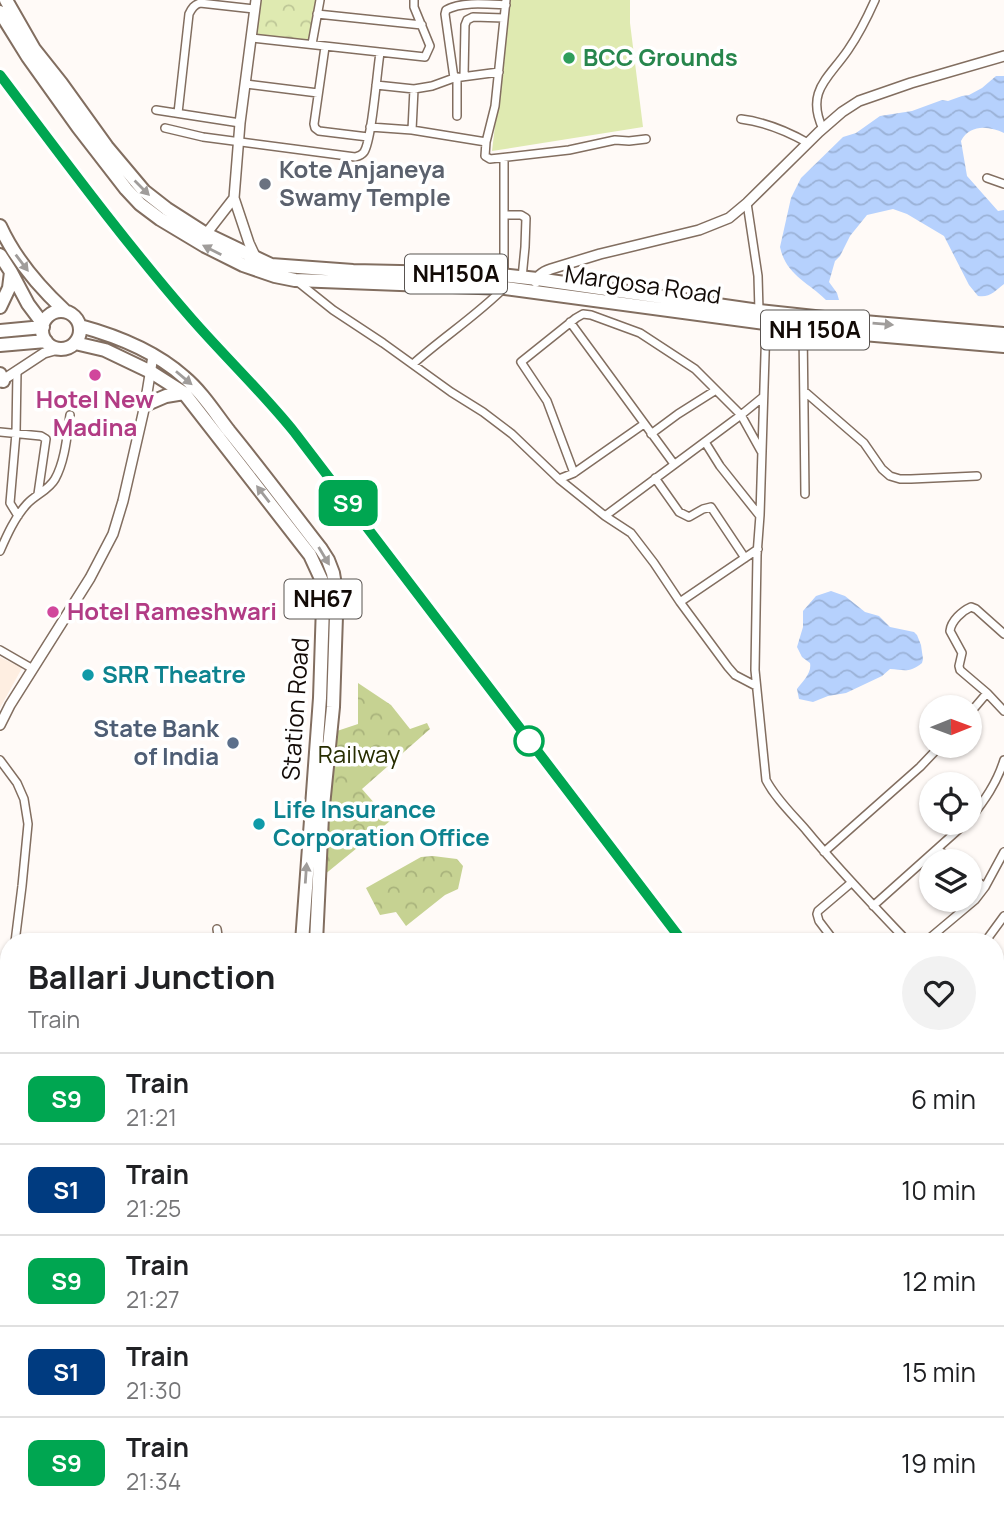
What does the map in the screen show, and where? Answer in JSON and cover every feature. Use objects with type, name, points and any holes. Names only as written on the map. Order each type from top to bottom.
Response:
[{"type":"highway","name":"NH150A","points":[[6,0],[5,17],[61,83],[130,176],[155,201],[255,264],[505,282],[522,278],[536,285],[764,315],[1004,334]]},
{"type":"highway","points":[[5,17],[28,57],[78,127],[140,204],[205,246],[255,264]]},
{"type":"highway","name":"NH67","points":[[0,226],[20,262],[50,297],[75,316],[80,326]]},
{"type":"highway","points":[[0,255],[43,326]]},
{"type":"highway","name":"Margosa Road","points":[[255,264],[275,276],[295,280],[505,282],[536,285]]},
{"type":"highway","points":[[0,307],[9,288],[11,272]]},
{"type":"highway","points":[[65,311],[52,313],[47,318],[43,326],[46,341],[58,349],[64,349],[75,343],[80,326]]},
{"type":"highway","name":"NH 150A","points":[[764,315],[803,328],[1004,346]]},
{"type":"highway","points":[[1,331],[43,326]]},
{"type":"highway","name":"Station Road","points":[[80,326],[129,342],[176,371],[193,386],[328,560],[329,586],[303,933]]},
{"type":"highway","points":[[0,345],[46,341]]},
{"type":"highway","name":"Station Road","points":[[75,343],[105,350],[151,372],[184,393],[310,555],[320,576],[329,586],[336,616],[334,688],[322,816],[316,933]]},
{"type":"highway","points":[[145,405],[166,396],[184,393]]},
{"type":"street","points":[[312,44],[320,0]]},
{"type":"street","points":[[251,38],[425,57],[430,46],[414,7],[414,0]]},
{"type":"street","points":[[823,129],[817,117],[816,98],[826,78],[848,51],[864,25],[875,0]]},
{"type":"street","points":[[178,113],[191,9],[200,3],[255,5],[240,123],[234,198],[255,264]]},
{"type":"street","points":[[459,77],[446,10],[454,6],[506,3],[495,106],[484,153],[487,158],[569,150],[615,140],[646,139]]},
{"type":"street","points":[[317,13],[422,25]]},
{"type":"street","points":[[457,116],[467,20],[504,19]]},
{"type":"street","points":[[325,47],[315,128],[319,131],[368,138]]},
{"type":"street","points":[[164,128],[187,134],[360,156],[368,138],[380,53]]},
{"type":"street","points":[[536,285],[543,272],[551,269],[699,230],[729,218],[823,129],[859,101],[1004,56]]},
{"type":"street","points":[[376,85],[414,89],[459,77],[499,72]]},
{"type":"street","points":[[246,84],[318,93]]},
{"type":"street","points":[[412,131],[414,89]]},
{"type":"street","points":[[156,110],[240,123]]},
{"type":"street","points":[[741,119],[757,121],[808,143]]},
{"type":"street","points":[[370,127],[486,142]]},
{"type":"street","points":[[413,364],[495,298],[505,282],[504,158]]},
{"type":"street","points":[[987,178],[1004,184]]},
{"type":"street","points":[[206,234],[234,198]]},
{"type":"street","points":[[747,203],[764,315],[755,670],[766,780],[824,852],[899,933]]},
{"type":"street","points":[[505,215],[522,215],[526,218],[522,278]]},
{"type":"street","points":[[295,280],[332,310],[483,412],[512,434],[559,479],[604,516],[631,533],[735,675],[756,686]]},
{"type":"street","points":[[574,473],[547,401],[521,362],[583,314],[640,333],[695,369],[741,415],[761,452]]},
{"type":"street","points":[[570,322],[674,464]]},
{"type":"street","points":[[803,328],[805,494]]},
{"type":"street","points":[[1,379],[44,353],[58,349]]},
{"type":"street","points":[[0,725],[90,578],[113,534],[145,405],[153,356]]},
{"type":"street","points":[[17,371],[16,433],[10,503],[18,516]]},
{"type":"street","points":[[651,433],[716,390]]},
{"type":"street","points":[[804,391],[864,443],[882,469],[890,475],[911,480],[977,476]]},
{"type":"street","points":[[604,516],[763,397]]},
{"type":"street","points":[[0,551],[26,505],[55,479],[62,459],[70,415]]},
{"type":"street","points":[[559,479],[574,473],[644,424]]},
{"type":"street","points":[[0,432],[47,439],[38,494]]},
{"type":"street","points":[[705,442],[720,466],[760,515]]},
{"type":"street","points":[[655,478],[683,515],[689,517],[711,507],[745,558]]},
{"type":"street","points":[[680,601],[758,549]]},
{"type":"street","points":[[1004,634],[971,607],[950,627],[962,653],[960,670],[1004,710]]},
{"type":"street","points":[[0,650],[33,669]]},
{"type":"street","points":[[982,699],[987,693]]},
{"type":"street","points":[[824,852],[929,758]]},
{"type":"street","points":[[0,760],[17,783],[24,799],[28,824],[16,933]]},
{"type":"street","points":[[982,804],[1004,760]]},
{"type":"street","points":[[938,849],[953,835]]},
{"type":"street","points":[[936,933],[975,900],[1004,852]]},
{"type":"street","points":[[873,906],[919,866]]},
{"type":"street","points":[[828,933],[819,920],[818,911],[851,883]]},
{"type":"street","points":[[992,933],[1004,916]]},
{"type":"street","points":[[217,929],[218,933]]},
{"type":"shaded area","points":[[0,657],[22,668],[0,708]]},
{"type":"green space","points":[[256,0],[320,0],[312,44],[251,38]]},
{"type":"green space","name":"BCC Grounds","points":[[510,0],[630,0],[630,23],[643,127],[492,151]]},
{"type":"green space","name":"Railway","points":[[358,683],[391,705],[410,729],[427,723],[430,729],[362,789],[390,821],[324,875],[331,733],[358,724]]},
{"type":"green space","points":[[421,857],[457,859],[463,866],[458,889],[445,895],[406,926],[396,912],[380,915],[366,888]]},
{"type":"water","points":[[996,76],[1004,76],[1004,133],[980,128],[969,132],[961,141],[967,176],[998,211],[1004,210],[1004,284],[989,295],[978,296],[969,285],[944,236],[907,214],[893,209],[867,215],[835,261],[829,282],[839,300],[826,300],[792,271],[780,247],[791,198],[801,178],[843,137],[856,133],[880,116],[912,111],[942,100],[969,95]]},
{"type":"water","points":[[831,591],[845,596],[865,612],[879,616],[890,627],[914,632],[921,645],[922,663],[910,670],[890,669],[882,676],[846,693],[813,702],[799,699],[797,689],[810,670],[810,663],[802,657],[797,647],[803,627],[803,611],[816,596]]},
{"type":"railway","points":[[0,75],[166,289],[305,446],[676,933]]},
{"type":"train","name":"S9","points":[[0,75],[146,265],[295,433],[676,933]]},
{"type":"place","name":"BCC Grounds","points":[[569,58]]},
{"type":"place","name":"Kote Anjaneya Swamy Temple","points":[[265,184]]},
{"type":"place","name":"Hotel New Madina","points":[[95,375]]},
{"type":"place","name":"Hotel Rameshwari","points":[[53,612]]},
{"type":"place","name":"SRR Theatre","points":[[88,675]]},
{"type":"place","name":"State Bank of India","points":[[233,743]]},
{"type":"place","name":"Life Insurance Corporation Office","points":[[259,824]]}]
